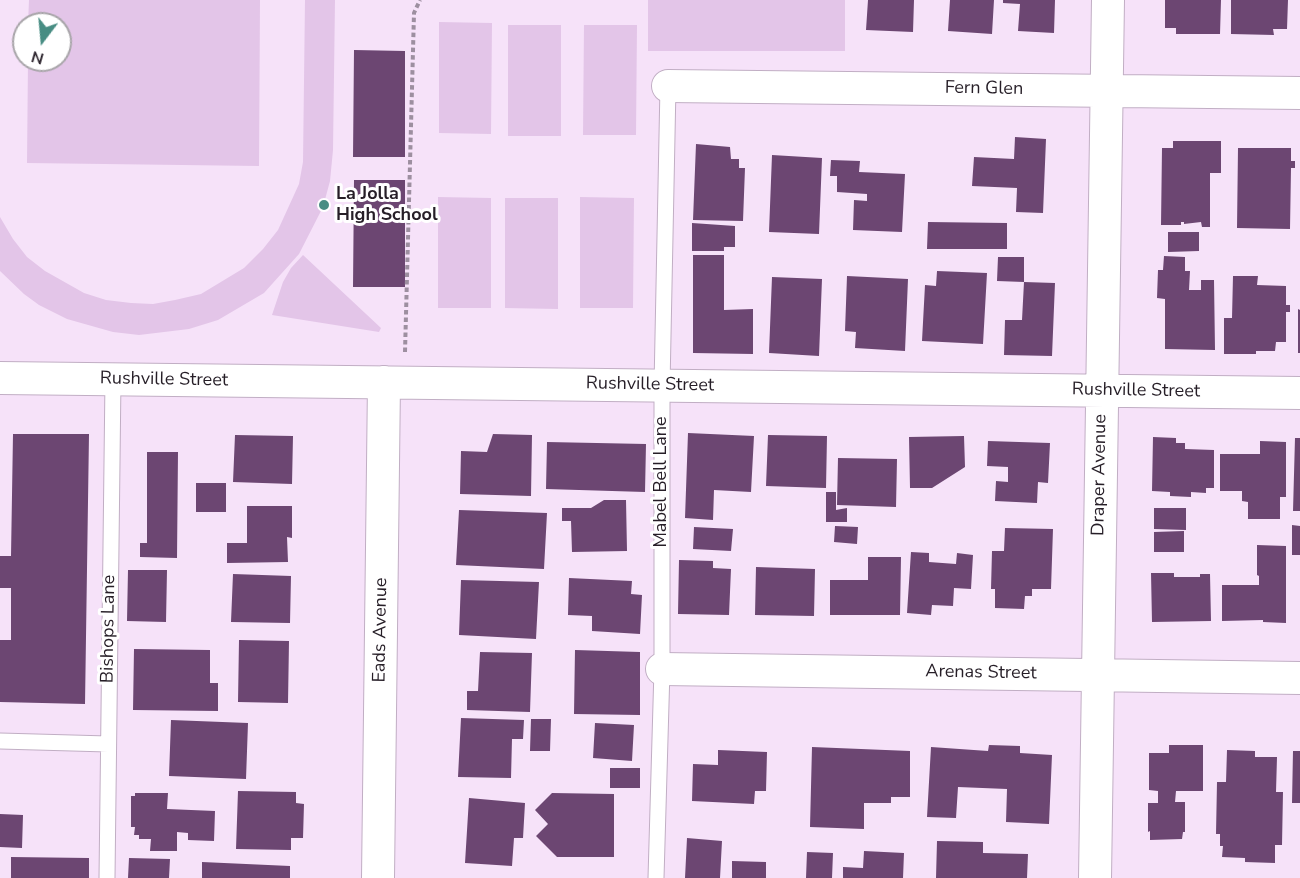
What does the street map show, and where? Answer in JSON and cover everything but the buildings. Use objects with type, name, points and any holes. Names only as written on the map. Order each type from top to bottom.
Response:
[{"type":"street","name":"Draper Avenue","points":[[1095,878],[1108,0]]},
{"type":"street","name":"Fern Glen","points":[[668,86],[1300,93]]},
{"type":"street","name":"Rushville Street","points":[[0,378],[1300,393]]},
{"type":"street","name":"Eads Avenue","points":[[378,878],[384,382]]},
{"type":"street","name":"Arenas Street","points":[[662,669],[1300,678]]},
{"type":"lane","name":"Mabel Bell Lane","points":[[656,878],[662,669],[662,386],[668,86]]},
{"type":"lane","name":"Bishops Lane","points":[[107,878],[113,379]]},
{"type":"lane","points":[[0,741],[108,744]]},
{"type":"path","points":[[405,358],[414,13],[420,0]]},
{"type":"shaded area","points":[[29,0],[260,0],[259,166],[27,163],[28,72],[72,72],[72,12],[28,12]]},
{"type":"shaded area","points":[[305,0],[335,0],[333,150],[330,181],[323,207],[299,254],[264,293],[218,320],[189,329],[139,335],[113,332],[67,319],[39,305],[0,271],[0,217],[27,257],[45,271],[84,293],[106,300],[153,304],[201,294],[244,268],[278,230],[299,184],[303,162]]},
{"type":"shaded area","points":[[648,0],[845,0],[845,51],[648,51]]},
{"type":"shaded area","points":[[439,22],[492,23],[491,134],[439,133]]},
{"type":"shaded area","points":[[508,25],[561,25],[561,136],[508,136]]},
{"type":"shaded area","points":[[584,25],[637,25],[636,135],[583,135]]},
{"type":"shaded area","points":[[438,197],[491,198],[491,308],[438,308]]},
{"type":"shaded area","points":[[580,197],[634,198],[633,308],[580,308]]},
{"type":"shaded area","points":[[505,198],[558,198],[558,309],[505,308]]},
{"type":"shaded area","points":[[303,255],[381,328],[379,332],[272,315],[283,282],[291,268]]},
{"type":"place","name":"La Jolla High School","points":[[324,205]]}]
